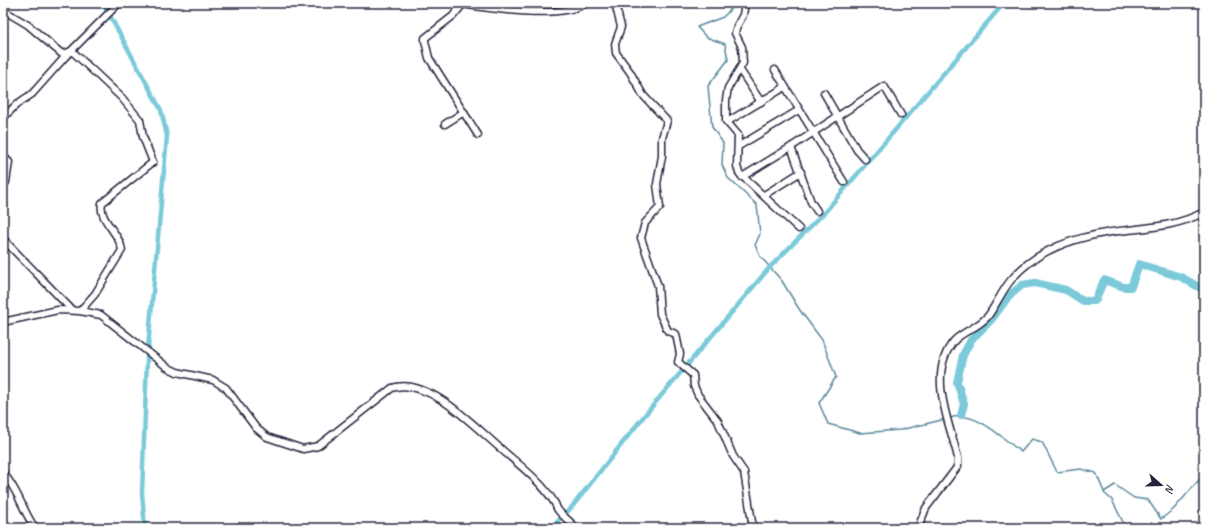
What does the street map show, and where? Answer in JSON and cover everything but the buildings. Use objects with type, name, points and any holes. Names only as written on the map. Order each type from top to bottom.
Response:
[{"type":"street","points":[[455,3],[512,11],[574,9],[586,3]]},
{"type":"street","points":[[615,3],[621,27],[616,44],[616,53],[630,72],[643,95],[667,121],[662,138],[662,156],[657,184],[660,207],[645,222],[641,238],[658,286],[660,314],[668,331],[676,334],[680,354],[678,362],[693,375],[694,386],[698,395],[718,420],[733,456],[744,472],[753,528]]},
{"type":"street","points":[[745,3],[744,15],[737,26],[735,33],[742,47],[743,56],[740,70],[728,88],[725,110],[727,122],[738,134],[739,146],[737,166],[742,177],[764,195],[799,229]]},
{"type":"street","points":[[463,4],[453,16],[425,38],[425,41],[429,58],[478,135]]},
{"type":"street","points":[[3,118],[17,104],[32,94],[100,23],[105,15],[117,6]]},
{"type":"street","points":[[3,10],[28,25],[62,54],[72,51]]},
{"type":"street","points":[[72,51],[112,88],[140,120],[143,137],[153,162],[102,203],[100,210],[119,242],[122,250],[95,294],[80,311]]},
{"type":"street","points":[[740,70],[761,102]]},
{"type":"street","points":[[775,70],[844,182]]},
{"type":"street","points":[[742,177],[813,133],[884,86],[901,115]]},
{"type":"street","points":[[727,122],[785,87]]},
{"type":"street","points":[[824,93],[837,117],[865,160]]},
{"type":"street","points":[[739,146],[799,110]]},
{"type":"street","points":[[445,124],[464,112]]},
{"type":"street","points":[[791,147],[811,202],[817,211]]},
{"type":"street","points":[[3,161],[6,158],[9,162],[6,182],[3,185]]},
{"type":"street","points":[[764,195],[801,172]]},
{"type":"street","points":[[918,528],[926,508],[958,466],[958,458],[942,392],[941,375],[953,342],[959,336],[978,326],[987,316],[1011,280],[1022,269],[1046,251],[1063,243],[1118,231],[1180,223],[1204,212]]},
{"type":"street","points":[[3,239],[72,310]]},
{"type":"street","points":[[3,322],[58,310],[72,310],[101,315],[167,367],[177,372],[213,380],[226,388],[256,428],[267,437],[303,449],[318,446],[392,388],[402,385],[422,391],[439,398],[463,415],[527,472],[555,502],[560,512],[573,526]]},
{"type":"street","points":[[3,473],[9,479],[25,514],[35,528]]},
{"type":"waterway","points":[[103,3],[161,110],[167,136],[147,359],[142,493],[145,528]]},
{"type":"waterway","points":[[727,3],[731,9],[723,17],[697,27],[706,37],[725,44],[728,60],[708,86],[712,127],[723,143],[722,165],[728,178],[757,205],[760,234],[755,245],[760,256],[782,281],[799,309],[822,340],[836,377],[819,403],[828,424],[860,433],[900,430],[946,419]]},
{"type":"waterway","points":[[551,528],[571,508],[644,416],[770,267],[824,213],[1004,3]]},
{"type":"waterway","points":[[961,415],[964,404],[957,382],[963,355],[971,340],[991,320],[1008,297],[1022,285],[1035,283],[1066,290],[1083,301],[1095,301],[1104,280],[1124,287],[1131,287],[1139,264],[1181,277],[1204,290]]},
{"type":"waterway","points":[[950,418],[960,417],[979,421],[988,426],[1021,452],[1032,439],[1042,442],[1057,472],[1081,469],[1096,473],[1104,492],[1115,485],[1134,498],[1148,500],[1161,519],[1174,509],[1204,474]]},
{"type":"waterway","points":[[1104,493],[1112,500],[1126,528]]}]
